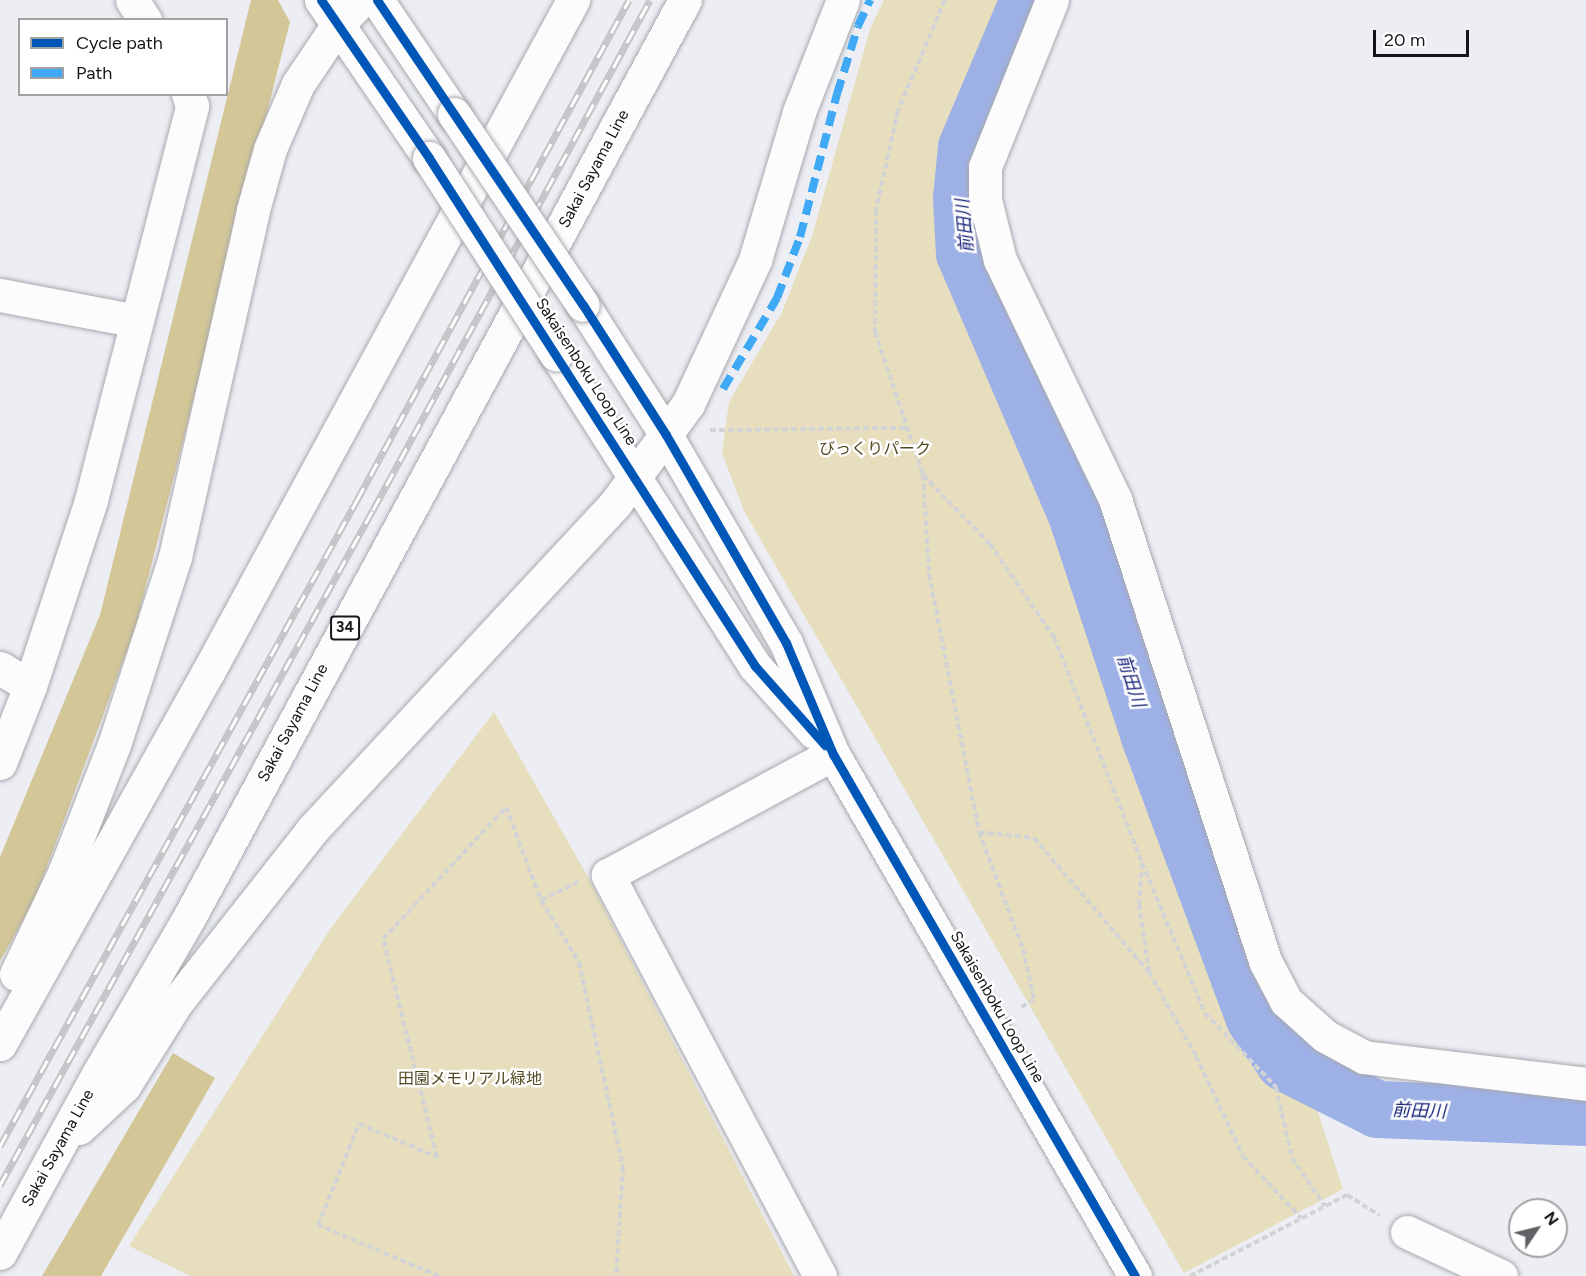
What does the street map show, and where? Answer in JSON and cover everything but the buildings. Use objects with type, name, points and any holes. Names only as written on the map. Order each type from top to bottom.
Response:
[{"type":"main road","points":[[132,0],[144,18]]},
{"type":"main road","points":[[0,1008],[64,873],[110,756],[175,557],[253,210],[270,149],[330,12],[362,0]]},
{"type":"main road","name":"Sakaisenboku Loop Line","points":[[377,0],[583,305],[666,435],[786,643],[833,754],[1135,1276]]},
{"type":"main road","points":[[0,1044],[208,672],[573,0]]},
{"type":"main road","name":"Sakai Sayama Line","points":[[0,1253],[191,914],[685,0]]},
{"type":"main road","points":[[56,1150],[124,1086],[183,994],[312,830],[615,504],[688,404],[755,260],[831,0]]},
{"type":"main road","points":[[799,112],[843,0]]},
{"type":"main road","points":[[1052,0],[985,167],[985,201],[1000,260],[1115,499],[1265,961],[1286,1001],[1325,1036],[1364,1057],[1586,1084]]},
{"type":"main road","name":"Sakaisenboku Loop Line","points":[[330,12],[429,158],[755,666],[833,754]]},
{"type":"main road","points":[[0,763],[30,686],[92,500],[192,106],[189,96]]},
{"type":"main road","points":[[0,295],[137,321]]},
{"type":"main road","points":[[0,668],[30,686]]},
{"type":"main road","points":[[820,1276],[608,875],[833,754]]},
{"type":"main road","points":[[1407,1232],[1501,1276]]},
{"type":"path","points":[[945,0],[898,110],[876,210],[875,332],[923,475],[929,574],[979,832],[1023,949],[1034,999],[1020,1008]]},
{"type":"path","points":[[707,430],[907,428]]},
{"type":"path","points":[[923,475],[990,544],[1053,637],[1142,862],[1205,1013],[1276,1087],[1292,1158],[1325,1206]]},
{"type":"path","points":[[439,1276],[318,1225],[359,1124],[437,1157],[383,939],[506,807],[542,900],[579,962],[623,1167],[616,1276]]},
{"type":"path","points":[[979,832],[1034,838],[1149,972],[1196,1056],[1243,1156],[1301,1218]]},
{"type":"path","points":[[1142,862],[1139,904],[1149,972]]},
{"type":"path","points":[[542,900],[588,877],[608,875]]},
{"type":"path","points":[[1190,1276],[1347,1194],[1407,1232]]},
{"type":"green space","name":"びっくりパーク","points":[[884,0],[1002,0],[960,106],[942,159],[953,272],[1057,506],[1235,1008],[1267,1060],[1313,1097],[1343,1189],[1184,1273],[744,511],[722,453],[729,402],[782,312],[812,236],[870,29]]},
{"type":"green space","name":"田園メモリアル緑地","points":[[494,712],[588,877],[794,1276],[190,1276],[129,1246],[331,928]]},
{"type":"shaded area","points":[[251,0],[278,0],[290,22],[135,629],[35,899],[0,961],[0,857],[100,615]]},
{"type":"shaded area","points":[[173,1053],[215,1078],[101,1276],[42,1276]]},
{"type":"waterway","name":"前田川","points":[[1028,0],[966,147],[961,198],[964,253],[1077,517],[1149,736],[1254,1018],[1284,1062],[1377,1109],[1586,1117]]},
{"type":"railway","points":[[0,1146],[357,500],[629,0]]},
{"type":"railway","points":[[0,1185],[373,510],[650,0]]},
{"type":"marked path","points":[[723,389],[777,298],[800,237],[837,94],[858,26],[870,0]]},
{"type":"cycle path","points":[[321,0],[429,158],[755,666],[825,745]]},
{"type":"cycle path","points":[[377,0],[583,305],[666,435],[786,643],[833,754],[1135,1276]]}]
